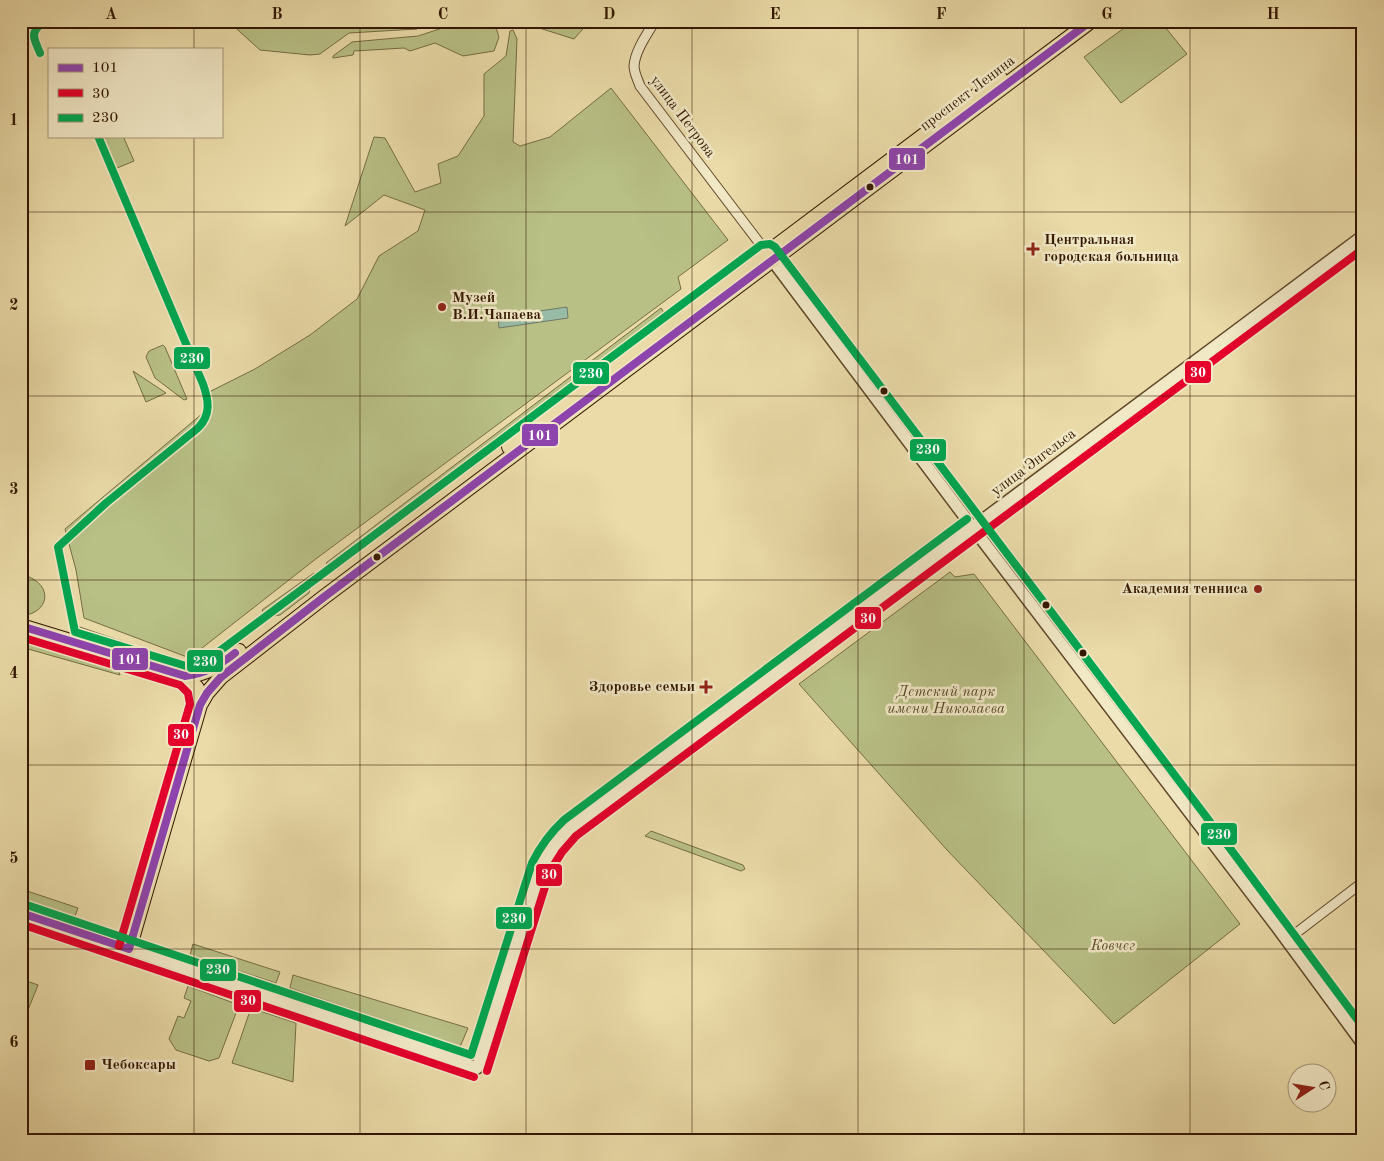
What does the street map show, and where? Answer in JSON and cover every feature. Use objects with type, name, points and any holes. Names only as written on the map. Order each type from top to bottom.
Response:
[{"type":"main road","name":"проспект Ленина","points":[[130,949],[200,705],[211,688],[228,670],[770,257],[1075,21]]},
{"type":"main road","name":"проспект Ленина","points":[[185,676],[202,674],[229,658],[1091,21]]},
{"type":"main road","points":[[21,626],[185,676],[197,688],[200,705]]},
{"type":"main road","points":[[21,913],[130,949]]},
{"type":"street","name":"улица Петрова","points":[[655,21],[637,54],[634,66],[640,86],[770,257]]},
{"type":"street","name":"улица Энгельса","points":[[130,949],[477,1068],[541,867],[556,840],[1363,236]]},
{"type":"street","points":[[770,257],[1287,940],[1363,1044]]},
{"type":"street","points":[[1287,940],[1363,882]]},
{"type":"green space","points":[[228,21],[311,21],[417,29],[349,33],[320,54],[310,55],[260,50]]},
{"type":"green space","points":[[464,21],[494,21],[499,37],[494,51],[463,56],[435,43],[410,51],[404,48],[354,51],[353,55],[333,58],[333,56],[352,42],[418,36]]},
{"type":"green space","points":[[529,21],[590,21],[574,39],[533,26]]},
{"type":"green space","points":[[1134,21],[1160,21],[1187,54],[1121,103],[1084,57]]},
{"type":"green space","points":[[513,30],[517,39],[513,142],[520,146],[550,137],[611,88],[728,240],[678,277],[681,289],[317,558],[197,652],[187,657],[84,618],[76,570],[65,529],[209,408],[203,395],[255,369],[310,335],[357,299],[379,256],[418,231],[425,210],[384,195],[345,226],[374,137],[385,138],[415,192],[441,183],[438,164],[458,156],[484,116],[484,74],[506,56],[510,31]]},
{"type":"green space","points":[[96,138],[124,138],[134,161],[110,171]]},
{"type":"green space","points":[[661,308],[668,319],[339,567],[326,563]]},
{"type":"green space","points":[[163,345],[187,399],[184,400],[155,378],[146,357],[149,351]]},
{"type":"green space","points":[[133,371],[166,393],[146,402]]},
{"type":"green space","points":[[60,546],[77,626],[185,663],[183,667],[72,631],[56,549]]},
{"type":"green space","name":"Детский парк имени Николаева","points":[[950,572],[955,577],[974,574],[1240,924],[1114,1024],[947,850],[799,684]]},
{"type":"green space","points":[[314,573],[309,593],[280,615],[266,617],[262,610]]},
{"type":"green space","points":[[27,576],[41,586],[45,598],[43,604],[38,609],[31,614],[22,616],[21,577]]},
{"type":"green space","points":[[21,636],[117,666],[120,675],[21,647]]},
{"type":"green space","points":[[651,831],[743,865],[745,869],[741,871],[645,836]]},
{"type":"green space","points":[[21,889],[78,908],[75,916],[21,898]]},
{"type":"green space","points":[[193,944],[280,972],[276,983],[190,955]]},
{"type":"green space","points":[[293,975],[468,1028],[460,1047],[290,988]]},
{"type":"green space","points":[[21,979],[38,985],[22,1025],[21,1025]]},
{"type":"green space","points":[[188,986],[239,1005],[219,1058],[209,1061],[176,1050],[169,1039],[178,1016],[184,1018],[191,1001],[184,998]]},
{"type":"green space","points":[[251,1008],[296,1023],[293,1082],[232,1063]]},
{"type":"shaded area","points":[[567,307],[568,318],[499,328],[498,317]]},
{"type":"transit line","name":"230","points":[[40,53],[34,35],[37,28],[46,21]]},
{"type":"transit line","name":"101","points":[[129,949],[200,705],[207,693],[221,677],[324,597],[1091,21]]},
{"type":"transit line","name":"230","points":[[99,138],[203,384],[208,408],[205,418],[198,428],[106,503],[58,547],[75,632],[186,666],[209,659],[761,245],[770,244],[775,247],[1363,1027]]},
{"type":"transit line","name":"30","points":[[487,1071],[550,871],[562,852],[576,836],[1363,249]]},
{"type":"transit line","name":"230","points":[[24,904],[471,1055],[532,863],[554,830],[564,820],[967,519]]},
{"type":"transit line","name":"101","points":[[21,626],[185,676],[212,668],[235,653]]},
{"type":"transit line","name":"30","points":[[21,637],[180,685],[188,693],[190,704],[119,946]]},
{"type":"transit line","name":"101","points":[[21,913],[129,949]]},
{"type":"transit line","name":"30","points":[[21,924],[474,1077]]},
{"type":"place","name":"Центральная городская больница","points":[[1033,249]]},
{"type":"place","name":"Музей В.И.Чапаева","points":[[442,307]]},
{"type":"place","name":"Академия тенниса","points":[[1258,589]]},
{"type":"place","name":"Здоровье семьи","points":[[706,687]]},
{"type":"place","name":"Чебоксары","points":[[90,1065]]},
{"type":"park label","name":"Ковчег","points":[[1113,946]]}]
